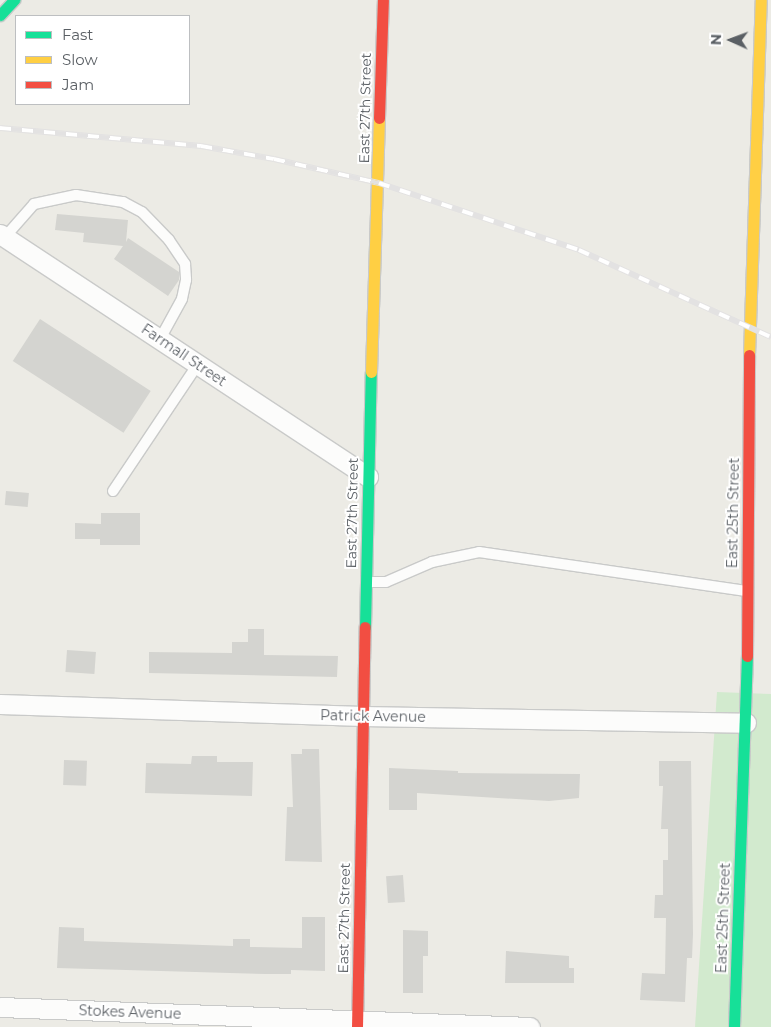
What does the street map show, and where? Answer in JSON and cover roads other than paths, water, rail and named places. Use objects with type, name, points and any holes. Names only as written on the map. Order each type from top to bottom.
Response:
[{"type":"street","points":[[0,15],[14,0]]},
{"type":"street","name":"East 27th Street","points":[[357,1024],[368,477],[383,0]]},
{"type":"street","name":"East 25th Street","points":[[734,1027],[746,723],[747,591],[758,198],[761,0]]},
{"type":"street","name":"Farmall Street","points":[[3,235],[368,477]]},
{"type":"street","name":"Patrick Avenue","points":[[0,704],[363,716],[746,723]]},
{"type":"street","name":"Stokes Avenue","points":[[0,1007],[357,1024],[530,1027]]},
{"type":"lane","points":[[3,235],[34,204],[76,195],[123,202],[142,212],[169,240],[185,264],[186,280],[182,299],[160,339]]},
{"type":"lane","points":[[113,491],[198,364]]},
{"type":"lane","points":[[366,582],[386,582],[432,562],[479,552],[747,591]]},
{"type":"railway","points":[[0,128],[201,146],[274,159],[379,183],[579,250],[771,337]]}]
